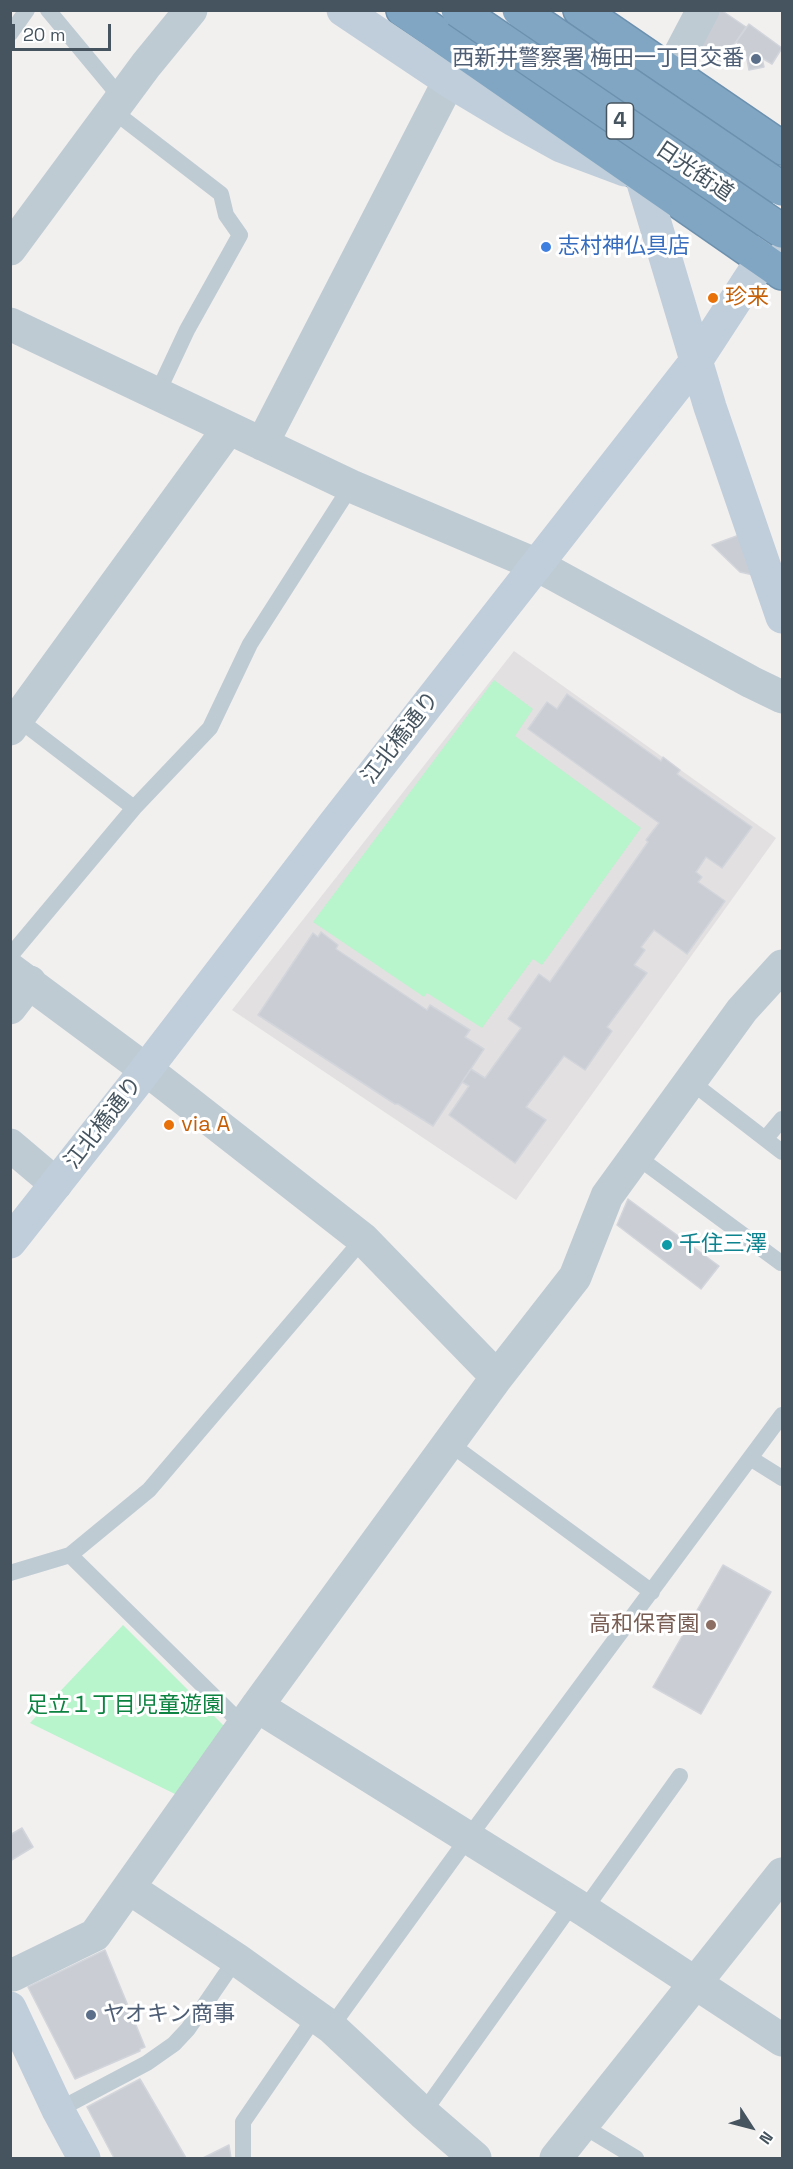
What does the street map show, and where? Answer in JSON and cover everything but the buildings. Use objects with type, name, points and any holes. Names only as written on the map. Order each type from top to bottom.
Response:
[{"type":"highway","name":"4","points":[[403,10],[773,267]]},
{"type":"highway","name":"日光街道","points":[[458,10],[783,230]]},
{"type":"highway","name":"日光街道","points":[[519,10],[783,189]]},
{"type":"highway","points":[[583,12],[783,148]]},
{"type":"street","points":[[10,249],[117,104],[191,10]]},
{"type":"street","points":[[343,10],[449,81],[561,146],[641,176],[735,178],[783,174]]},
{"type":"street","points":[[671,71],[703,10]]},
{"type":"street","points":[[583,12],[603,37],[614,61],[641,176],[710,407],[776,579],[783,616]]},
{"type":"street","points":[[262,444],[449,81]]},
{"type":"street","name":"江北橋通り","points":[[10,1242],[696,361],[773,267],[783,230]]},
{"type":"street","points":[[10,324],[351,486],[537,565],[751,682],[783,697]]},
{"type":"street","points":[[13,720],[230,428]]},
{"type":"street","points":[[10,1974],[13,1975],[94,1935],[250,1715],[497,1377],[575,1277],[607,1196],[742,1010],[783,966]]},
{"type":"street","points":[[17,986],[146,1070],[363,1239],[497,1377]]},
{"type":"street","points":[[10,1145],[56,1184]]},
{"type":"street","points":[[250,1715],[468,1838],[783,2040]]},
{"type":"street","points":[[556,2158],[783,1874]]},
{"type":"street","points":[[129,1888],[236,1959],[323,2022],[475,2158]]},
{"type":"street","points":[[10,2008],[58,2110],[84,2158]]},
{"type":"lane","points":[[10,34],[27,10]]},
{"type":"lane","points":[[48,10],[117,104],[220,194],[226,215],[240,235],[187,330],[157,394]]},
{"type":"lane","points":[[10,956],[134,808],[210,728],[250,644],[351,486]]},
{"type":"lane","points":[[13,720],[134,808]]},
{"type":"lane","points":[[690,1082],[783,1152]]},
{"type":"lane","points":[[766,1138],[783,1119]]},
{"type":"lane","points":[[636,1156],[781,1263],[783,1261]]},
{"type":"lane","points":[[10,1573],[70,1555],[148,1490],[363,1239]]},
{"type":"lane","points":[[243,2158],[243,2122],[468,1838],[783,1415]]},
{"type":"lane","points":[[449,1443],[652,1592]]},
{"type":"lane","points":[[750,1458],[783,1478]]},
{"type":"lane","points":[[70,1555],[250,1715]]},
{"type":"lane","points":[[423,2113],[680,1776]]},
{"type":"lane","points":[[58,2110],[147,2063],[174,2044],[188,2029],[236,1959]]},
{"type":"lane","points":[[583,2126],[636,2158]]},
{"type":"shaded area","points":[[514,651],[776,838],[516,1200],[232,1010]]},
{"type":"green space","points":[[494,680],[533,709],[515,736],[641,828],[542,965],[533,959],[482,1028],[427,993],[424,997],[313,922]]},
{"type":"green space","name":"足立１丁目児童遊園","points":[[123,1625],[227,1729],[177,1795],[30,1723]]},
{"type":"place","name":"西新井警察署 梅田一丁目交番","points":[[756,59]]},
{"type":"place","name":"志村神仏具店","points":[[546,247]]},
{"type":"place","name":"珍来","points":[[713,298]]},
{"type":"place","name":"via A","points":[[169,1125]]},
{"type":"place","name":"千住三澤","points":[[667,1245]]},
{"type":"place","name":"高和保育園","points":[[711,1625]]},
{"type":"place","name":"ヤオキン商事","points":[[91,2015]]}]
